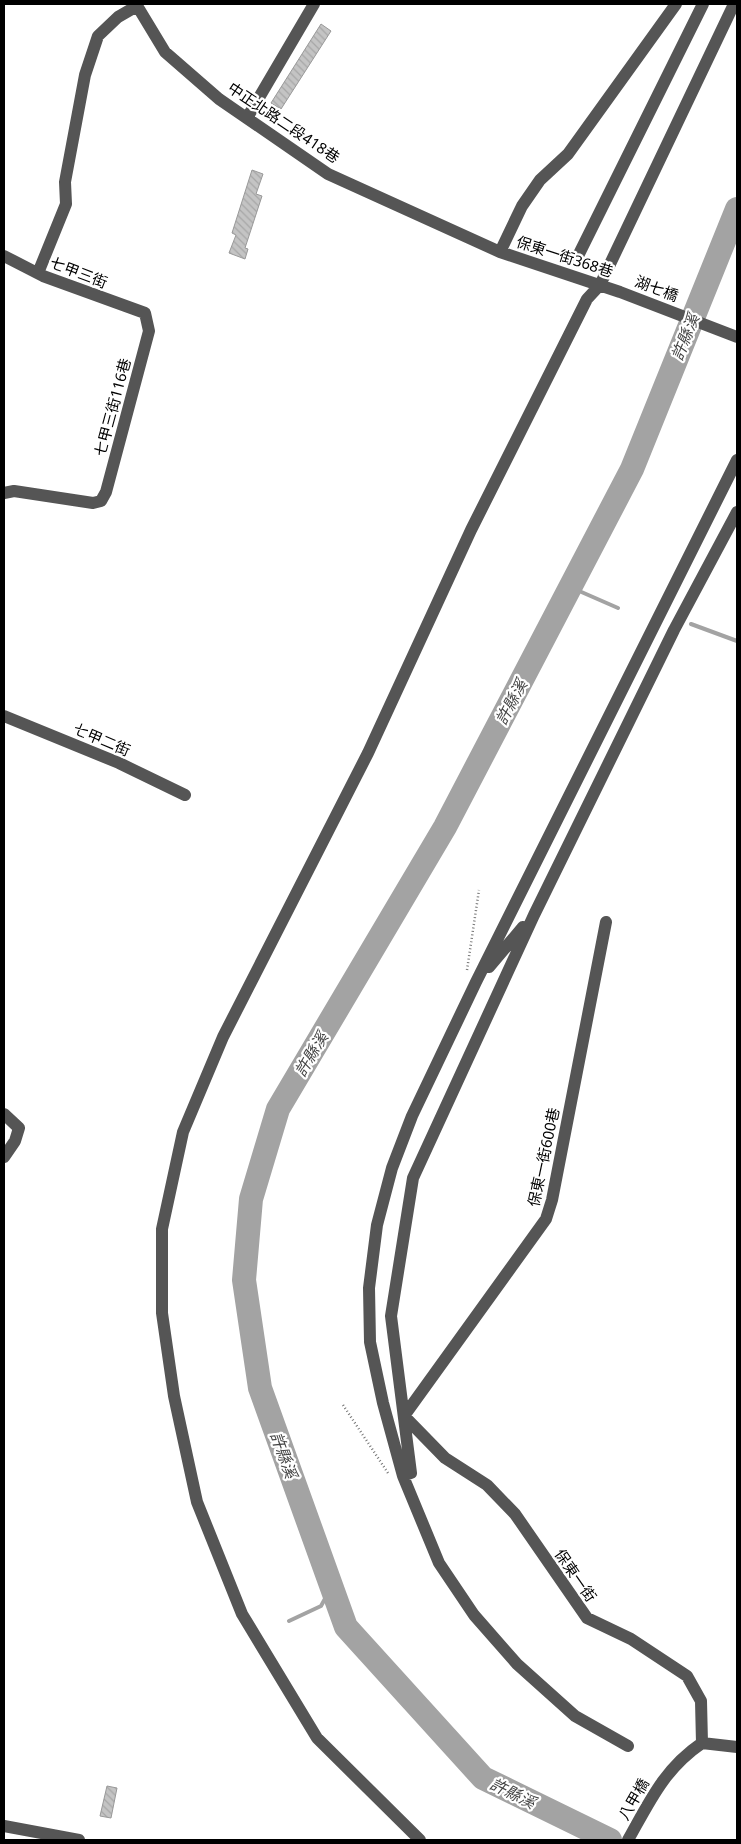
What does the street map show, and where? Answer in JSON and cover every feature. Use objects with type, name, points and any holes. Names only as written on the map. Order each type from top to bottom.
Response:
[{"type":"street","points":[[247,118],[314,4]]},
{"type":"street","points":[[500,252],[522,206],[540,180],[568,154],[676,4]]},
{"type":"street","points":[[576,260],[703,4]]},
{"type":"street","points":[[420,1840],[316,1738],[242,1614],[197,1502],[176,1405],[162,1313],[162,1229],[183,1132],[223,1037],[368,753],[471,530],[573,326],[587,299],[600,285],[734,4]]},
{"type":"street","points":[[38,273],[66,204],[65,182],[83,85],[98,36],[118,17],[136,5]]},
{"type":"street","name":"中正北路二段418巷","points":[[136,5],[165,52],[219,99],[328,174],[500,252]]},
{"type":"street","name":"保東一街368巷","points":[[500,252],[620,292]]},
{"type":"street","name":"七甲三街","points":[[4,256],[38,273],[145,313]]},
{"type":"street","name":"湖七橋","points":[[620,292],[737,337]]},
{"type":"street","name":"七甲三街116巷","points":[[4,493],[14,491],[93,503],[101,501],[106,492],[149,331],[145,313]]},
{"type":"street","points":[[628,1746],[575,1716],[517,1664],[474,1615],[439,1563],[403,1476],[383,1403],[370,1342],[369,1288],[377,1225],[392,1168],[412,1116],[476,982],[737,460]]},
{"type":"street","points":[[403,1476],[411,1473],[391,1316],[413,1178],[534,915],[674,630],[737,512]]},
{"type":"street","name":"七甲二街","points":[[4,716],[119,763],[185,795]]},
{"type":"street","points":[[476,982],[534,915]]},
{"type":"street","name":"保東一街600巷","points":[[404,1416],[546,1219],[552,1200],[606,922]]},
{"type":"street","points":[[4,1114],[19,1128],[15,1141],[4,1157]]},
{"type":"street","name":"保東一街","points":[[404,1416],[445,1458],[487,1485],[515,1514],[587,1618],[631,1639],[687,1676],[701,1701],[702,1743]]},
{"type":"street","points":[[702,1743],[737,1747]]},
{"type":"street","name":"八甲橋","points":[[628,1840],[666,1775],[682,1757],[702,1743]]},
{"type":"street","points":[[4,1826],[79,1840]]},
{"type":"path","points":[[476,982],[466,978],[479,890]]},
{"type":"path","points":[[343,1405],[390,1477],[403,1476]]},
{"type":"building","points":[[321,24],[331,31],[281,109],[271,103]]},
{"type":"building","points":[[252,170],[263,174],[256,194],[262,196],[245,248],[248,249],[245,259],[229,253],[236,235],[232,233]]},
{"type":"building","points":[[107,1786],[117,1788],[111,1818],[100,1816]]},
{"type":"waterway","name":"許縣溪","points":[[610,1840],[483,1778],[346,1627],[260,1388],[244,1280],[251,1199],[278,1109],[445,827],[632,469],[737,209]]},
{"type":"waterway","points":[[570,587],[618,608]]},
{"type":"waterway","points":[[691,624],[737,641]]},
{"type":"waterway","points":[[289,1621],[321,1606],[332,1586]]}]
